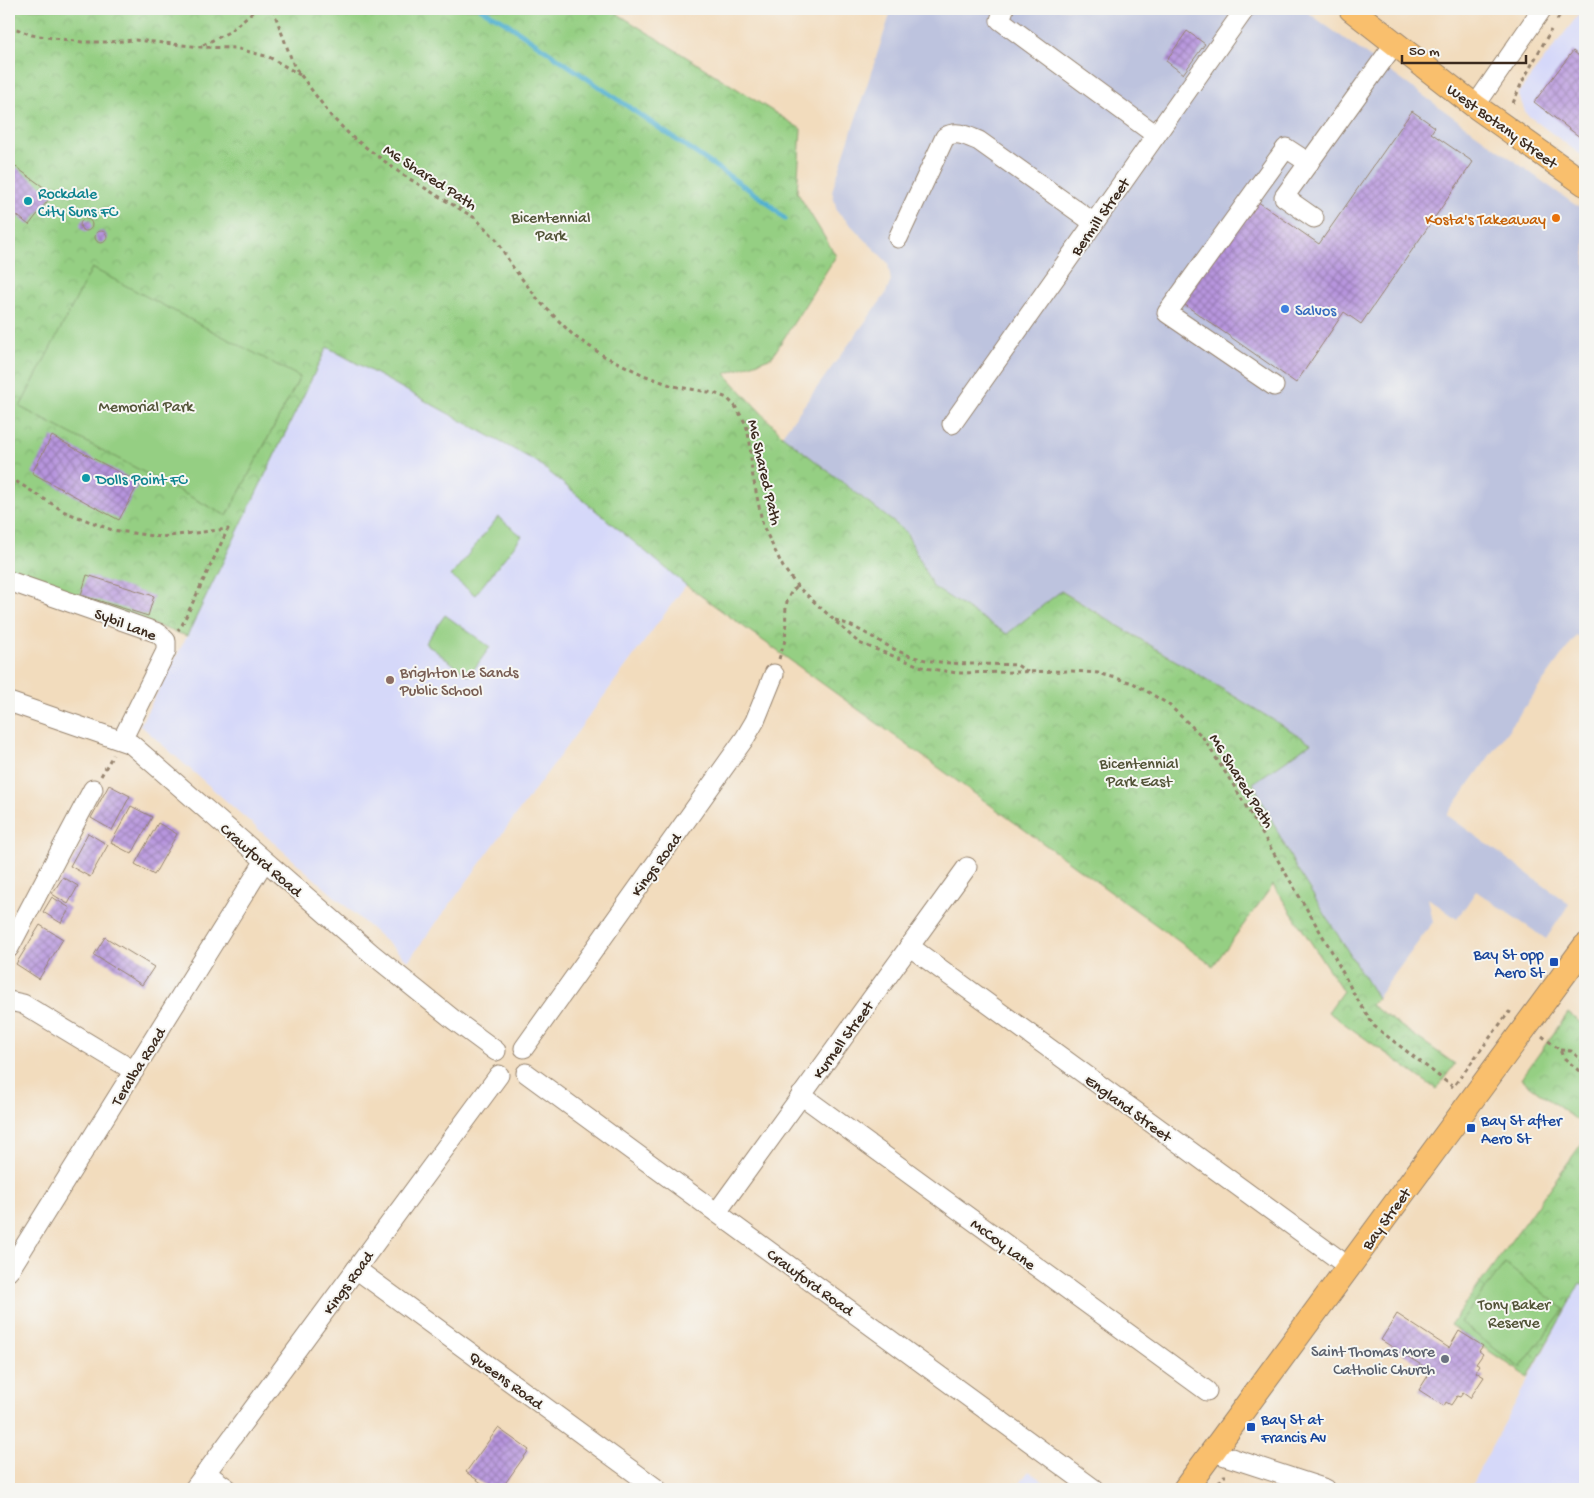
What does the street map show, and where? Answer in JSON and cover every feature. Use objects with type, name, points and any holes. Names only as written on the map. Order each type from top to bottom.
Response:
[{"type":"main road","name":"West Botany Street","points":[[1351,9],[1475,106],[1585,184]]},
{"type":"main road","name":"Bay Street","points":[[1185,1489],[1585,946]]},
{"type":"street","points":[[1004,9],[1000,20],[1156,135]]},
{"type":"street","name":"Bermill Street","points":[[952,424],[1245,9]]},
{"type":"street","points":[[1475,106],[1542,9]]},
{"type":"street","points":[[1314,218],[1284,197],[1396,43]]},
{"type":"street","points":[[898,238],[945,137],[959,133],[979,142],[1094,222]]},
{"type":"street","points":[[1274,386],[1168,313],[1286,148],[1309,163]]},
{"type":"street","name":"Sybil Lane","points":[[9,581],[158,633],[166,641],[166,651],[122,740]]},
{"type":"street","name":"Kings Road","points":[[524,1048],[745,738],[755,720],[774,674]]},
{"type":"street","name":"Crawford Road","points":[[9,702],[131,744],[264,862],[379,960],[496,1051]]},
{"type":"street","points":[[9,948],[93,789]]},
{"type":"street","name":"Teralba Road","points":[[9,1271],[264,862]]},
{"type":"street","name":"Kurnell Street","points":[[716,1212],[967,867]]},
{"type":"street","name":"England Street","points":[[909,946],[1349,1267]]},
{"type":"street","points":[[9,1001],[23,1004],[134,1071]]},
{"type":"street","points":[[509,1043],[519,1044],[524,1048],[530,1060],[526,1073],[520,1078],[513,1080],[505,1079],[499,1075],[493,1064],[496,1051],[509,1043]]},
{"type":"street","name":"Crawford Road","points":[[526,1073],[1094,1489]]},
{"type":"street","name":"Kings Road","points":[[194,1489],[499,1075]]},
{"type":"street","name":"McCoy Lane","points":[[801,1095],[1207,1391]]},
{"type":"street","name":"Queens Road","points":[[356,1269],[657,1489]]},
{"type":"street","points":[[1213,1452],[1326,1489]]},
{"type":"street","points":[[206,1473],[228,1489]]},
{"type":"path","points":[[201,47],[229,32],[256,9]]},
{"type":"path","name":"M6 Shared Path","points":[[274,9],[294,66],[331,116],[352,137],[403,175],[475,218],[496,239],[512,266],[540,302],[574,336],[604,356],[646,376],[673,386],[714,393],[727,398],[735,406],[746,424],[750,443],[752,472],[763,526],[783,566],[797,586],[859,643],[925,668],[957,673],[1072,671],[1098,673],[1133,683],[1168,704],[1202,736],[1234,786],[1374,1026],[1453,1087],[1509,1012],[1516,1017]]},
{"type":"path","points":[[1513,103],[1545,40],[1566,9]]},
{"type":"path","name":"M6 Shared Path","points":[[9,26],[32,35],[54,39],[100,42],[135,40],[201,47],[235,48],[269,57],[302,77]]},
{"type":"path","points":[[9,477],[64,512],[112,530],[160,537],[228,529],[182,625],[166,641]]},
{"type":"path","points":[[774,674],[785,640],[786,604],[789,593],[797,586]]},
{"type":"path","points":[[834,620],[852,624],[873,638],[905,654],[939,662],[1017,665],[1028,672]]},
{"type":"path","points":[[93,789],[122,740]]},
{"type":"path","points":[[1539,1034],[1560,1050],[1563,1057],[1585,1076]]},
{"type":"path","points":[[1560,1050],[1571,1051],[1585,1063]]},
{"type":"shaded area","points":[[892,9],[1303,9],[1585,212],[1585,642],[1576,636],[1447,815],[1569,904],[1546,939],[1476,891],[1457,919],[1428,898],[1433,922],[1377,998],[1295,866],[1253,782],[1311,743],[1062,591],[1007,635],[933,587],[906,532],[782,435],[885,295],[891,281],[888,263],[837,211],[832,191]]},
{"type":"shaded area","points":[[1583,9],[1585,9],[1585,158],[1526,114],[1518,93]]},
{"type":"shaded area","name":"Brighton Le Sands Public School","points":[[327,347],[537,462],[686,585],[408,961],[140,725],[187,636]]},
{"type":"shaded area","points":[[1580,1283],[1585,1285],[1585,1489],[1469,1489]]},
{"type":"shaded area","points":[[1029,1471],[1053,1489],[1015,1489]]},
{"type":"green space","points":[[9,9],[610,9],[801,129],[797,192],[836,256],[772,357],[725,374],[782,435],[906,532],[933,587],[1007,634],[1061,591],[1311,743],[1253,783],[1295,866],[1377,998],[1371,1005],[1455,1064],[1436,1089],[1328,1012],[1343,991],[1273,885],[1213,966],[686,585],[537,462],[327,347],[187,636],[9,575]]},
{"type":"green space","name":"Memorial Park","points":[[92,268],[300,377],[227,516],[20,407]]},
{"type":"green space","points":[[498,517],[522,536],[475,595],[451,576]]},
{"type":"green space","points":[[445,615],[490,647],[469,676],[425,643]]},
{"type":"green space","points":[[1568,1013],[1585,1026],[1585,1126],[1521,1079]]},
{"type":"green space","name":"Tony Baker Reserve","points":[[1585,1139],[1585,1285],[1580,1283],[1528,1377],[1450,1325]]},
{"type":"green space","points":[[1505,1264],[1564,1309],[1520,1368],[1460,1322]]},
{"type":"building","points":[[1187,31],[1205,44],[1183,74],[1166,61]]},
{"type":"building","points":[[1573,51],[1585,61],[1585,141],[1534,102]]},
{"type":"building","points":[[1412,111],[1435,127],[1431,133],[1473,162],[1361,324],[1344,312],[1296,383],[1178,300],[1251,197],[1319,244]]},
{"type":"building","name":"Rockdale City Suns FC","points":[[13,165],[53,194],[29,225],[9,209],[9,170]]},
{"type":"building","points":[[86,219],[92,225],[86,231],[80,225]]},
{"type":"building","points":[[101,231],[107,237],[101,243],[95,237]]},
{"type":"building","name":"Dolls Point FC","points":[[52,436],[139,483],[119,520],[32,473]]},
{"type":"building","points":[[87,575],[154,596],[148,616],[81,595]]},
{"type":"building","points":[[109,785],[130,796],[112,830],[91,818]]},
{"type":"building","points":[[131,806],[152,817],[132,854],[111,843]]},
{"type":"building","points":[[158,823],[177,834],[154,875],[135,864]]},
{"type":"building","points":[[88,833],[108,845],[90,877],[70,866]]},
{"type":"building","points":[[63,877],[78,886],[68,904],[52,894]]},
{"type":"building","points":[[52,897],[70,908],[61,923],[43,912]]},
{"type":"building","points":[[40,925],[63,939],[39,979],[16,964]]},
{"type":"building","points":[[105,937],[154,967],[142,985],[94,955]]},
{"type":"building","name":"Saint Thomas More Catholic Church","points":[[1397,1314],[1449,1348],[1459,1331],[1483,1346],[1479,1351],[1483,1354],[1476,1364],[1480,1366],[1476,1372],[1484,1377],[1470,1398],[1463,1393],[1460,1397],[1457,1396],[1451,1405],[1446,1402],[1444,1406],[1419,1390],[1431,1371],[1381,1340]]},
{"type":"building","points":[[498,1428],[529,1450],[501,1489],[490,1489],[466,1472]]},
{"type":"waterway","points":[[481,9],[502,20],[767,202],[785,219]]},
{"type":"place","name":"Rockdale City Suns FC","points":[[28,201]]},
{"type":"place","name":"Kosta's Takeaway","points":[[1556,218]]},
{"type":"place","name":"Salvos","points":[[1285,309]]},
{"type":"place","name":"Dolls Point FC","points":[[86,478]]},
{"type":"place","name":"Brighton Le Sands Public School","points":[[390,680]]},
{"type":"place","name":"Bay St opp Aero St","points":[[1554,962]]},
{"type":"place","name":"Bay St after Aero St","points":[[1471,1128]]},
{"type":"place","name":"Saint Thomas More Catholic Church","points":[[1445,1359]]},
{"type":"place","name":"Bay St at Francis Av","points":[[1251,1427]]},
{"type":"park label","name":"Bicentennial Park","points":[[551,225]]},
{"type":"park label","name":"Bicentennial Park East","points":[[1139,771]]}]
